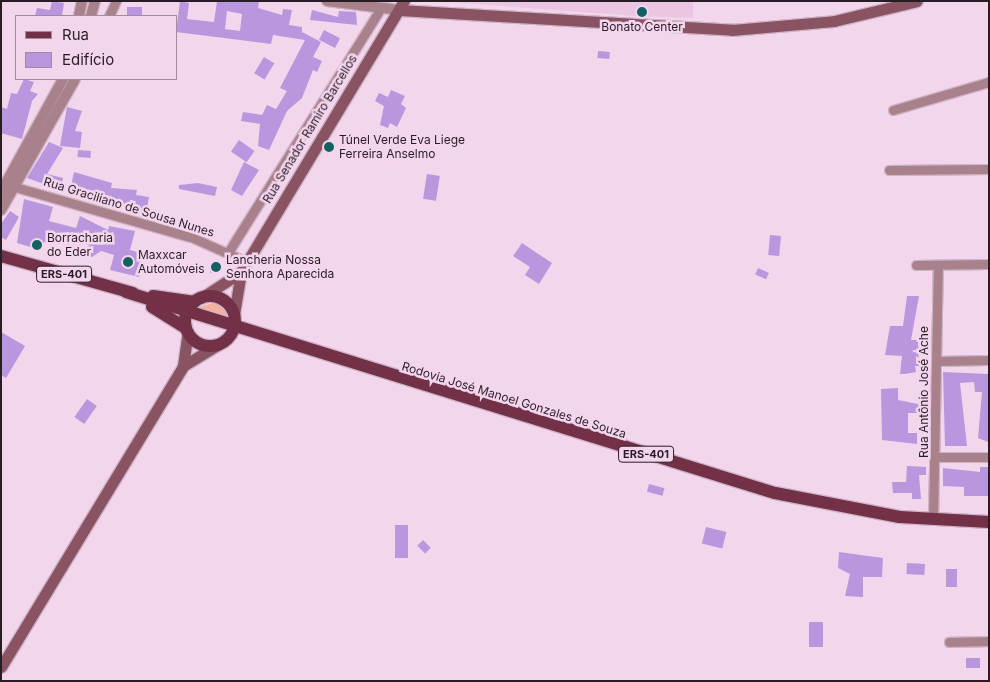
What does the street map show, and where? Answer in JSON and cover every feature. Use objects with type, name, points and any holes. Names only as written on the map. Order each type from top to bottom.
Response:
[{"type":"main road","points":[[424,1],[437,11]]},
{"type":"main road","points":[[401,6],[437,11],[732,30],[834,21],[917,1]]},
{"type":"main road","name":"Rua Senador Ramiro Barcellos","points":[[234,320],[244,267],[401,6]]},
{"type":"main road","name":"ERS-401","points":[[1,256],[126,292],[187,314],[234,320]]},
{"type":"main road","name":"Rua Senador Ramiro Barcellos","points":[[198,300],[244,267]]},
{"type":"main road","points":[[126,292],[198,300],[222,299],[234,320],[281,342]]},
{"type":"main road","points":[[126,292],[187,330],[202,344],[281,342]]},
{"type":"main road","points":[[1,667],[183,366],[187,314],[198,300]]},
{"type":"main road","points":[[183,366],[221,343],[234,320]]},
{"type":"main road","name":"Rodovia José Manoel Gonzales de Souza","points":[[281,342],[775,493],[832,507],[933,520],[989,522]]},
{"type":"street","points":[[79,15],[82,1]]},
{"type":"street","points":[[91,15],[95,1]]},
{"type":"street","points":[[109,15],[116,1]]},
{"type":"street","points":[[326,1],[380,9],[401,6]]},
{"type":"street","name":"Rua Senador Ramiro Barcellos","points":[[229,251],[380,9]]},
{"type":"street","points":[[1,210],[6,186],[62,80]]},
{"type":"street","points":[[6,186],[74,80]]},
{"type":"street","points":[[893,110],[989,82]]},
{"type":"street","points":[[889,170],[989,169]]},
{"type":"street","name":"Rua Graciliano de Sousa Nunes","points":[[6,186],[229,251],[244,267]]},
{"type":"street","points":[[916,265],[989,264]]},
{"type":"street","name":"Rua Antônio José Ache","points":[[933,520],[936,457],[938,265]]},
{"type":"street","points":[[937,361],[989,360]]},
{"type":"street","points":[[936,457],[989,456]]},
{"type":"street","points":[[949,642],[989,641]]},
{"type":"shaded area","name":"Bonato Center","points":[[436,1],[693,1],[693,18],[636,16]]},
{"type":"shaded area","points":[[216,302],[226,309],[230,318],[197,308]]},
{"type":"building","points":[[52,1],[64,3],[62,15],[35,15],[37,8],[50,10]]},
{"type":"building","points":[[180,1],[189,3],[187,19],[214,22],[217,1],[259,1],[258,8],[282,15],[283,9],[292,10],[289,25],[302,27],[302,32],[321,42],[313,57],[322,61],[317,72],[313,70],[302,98],[287,111],[269,150],[258,146],[260,124],[241,121],[243,112],[262,115],[267,105],[276,109],[287,91],[280,88],[305,40],[273,35],[271,44],[178,32]],"holes":[[[227,11],[242,14],[240,31],[225,29]]]},
{"type":"building","points":[[127,7],[142,7],[142,15],[127,15]]},
{"type":"building","points":[[312,10],[338,17],[339,11],[356,12],[357,25],[310,20]]},
{"type":"building","points":[[324,30],[340,38],[335,48],[319,40]]},
{"type":"building","points":[[598,51],[610,52],[609,59],[597,58]]},
{"type":"building","points":[[264,57],[274,63],[265,79],[254,73]]},
{"type":"building","points":[[24,80],[27,80],[34,82],[30,91],[38,94],[32,101],[22,139],[1,133],[1,107],[7,109],[11,93],[17,94]]},
{"type":"building","points":[[391,90],[405,96],[401,104],[406,108],[397,127],[390,123],[388,128],[380,125],[384,106],[375,101],[379,93],[388,97]]},
{"type":"building","points":[[67,107],[82,111],[75,131],[82,132],[80,148],[60,146]]},
{"type":"building","points":[[239,140],[255,151],[247,162],[231,151]]},
{"type":"building","points":[[49,142],[63,148],[47,174],[63,178],[61,190],[27,178]]},
{"type":"building","points":[[78,150],[91,151],[90,158],[78,157]]},
{"type":"building","points":[[244,162],[259,170],[242,196],[231,190]]},
{"type":"building","points":[[74,172],[112,183],[111,188],[137,190],[136,195],[149,197],[146,214],[136,212],[137,207],[84,195],[85,188],[71,186]]},
{"type":"building","points":[[427,174],[440,176],[436,201],[423,199]]},
{"type":"building","points":[[198,183],[217,187],[215,196],[179,189],[179,185]]},
{"type":"building","points":[[24,199],[53,207],[49,221],[76,228],[80,216],[108,230],[109,226],[135,231],[130,250],[145,254],[139,277],[110,270],[114,255],[101,251],[92,257],[86,255],[89,245],[72,239],[70,245],[44,242],[41,250],[17,243]]},
{"type":"building","points":[[10,211],[19,217],[6,240],[1,237],[1,224]]},
{"type":"building","points":[[770,235],[781,236],[779,256],[768,255]]},
{"type":"building","points":[[522,243],[552,263],[539,284],[525,275],[530,267],[513,256]]},
{"type":"building","points":[[218,261],[221,270],[210,273],[212,263]]},
{"type":"building","points":[[758,268],[769,273],[766,279],[755,274]]},
{"type":"building","points":[[907,296],[919,296],[911,340],[918,340],[919,366],[915,366],[916,372],[900,374],[902,356],[885,355],[890,326],[903,326]]},
{"type":"building","points":[[1,332],[25,346],[6,378],[1,375]]},
{"type":"building","points":[[943,372],[988,374],[988,442],[978,438],[982,392],[975,392],[974,382],[960,383],[967,446],[945,446]]},
{"type":"building","points":[[898,388],[898,400],[923,405],[923,413],[908,413],[908,433],[917,433],[917,444],[882,440],[881,389]]},
{"type":"building","points":[[87,399],[97,406],[84,424],[74,417]]},
{"type":"building","points":[[907,466],[926,467],[926,475],[919,475],[921,499],[912,499],[912,493],[893,493],[892,482],[906,482]]},
{"type":"building","points":[[980,467],[989,467],[989,496],[964,496],[964,487],[943,486],[943,468],[980,472]]},
{"type":"building","points":[[649,484],[664,488],[662,496],[647,492]]},
{"type":"building","points":[[395,525],[408,525],[408,558],[395,558]]},
{"type":"building","points":[[706,527],[726,532],[722,549],[702,543]]},
{"type":"building","points":[[423,540],[431,548],[425,553],[417,546]]},
{"type":"building","points":[[839,552],[883,558],[882,577],[863,577],[863,597],[845,596],[850,574],[838,568]]},
{"type":"building","points":[[907,563],[925,564],[924,575],[906,574]]},
{"type":"building","points":[[946,569],[957,569],[957,587],[946,587]]},
{"type":"building","points":[[809,622],[823,622],[823,647],[809,647]]},
{"type":"building","points":[[966,658],[980,658],[980,668],[966,668]]},
{"type":"place","name":"Bonato Center","points":[[642,12]]},
{"type":"place","name":"Túnel Verde Eva Liege Ferreira Anselmo","points":[[329,147]]},
{"type":"place","name":"Borracharia do Eder","points":[[37,245]]},
{"type":"place","name":"Maxxcar Automóveis","points":[[128,262]]},
{"type":"place","name":"Lancheria Nossa Senhora Aparecida","points":[[216,267]]}]
